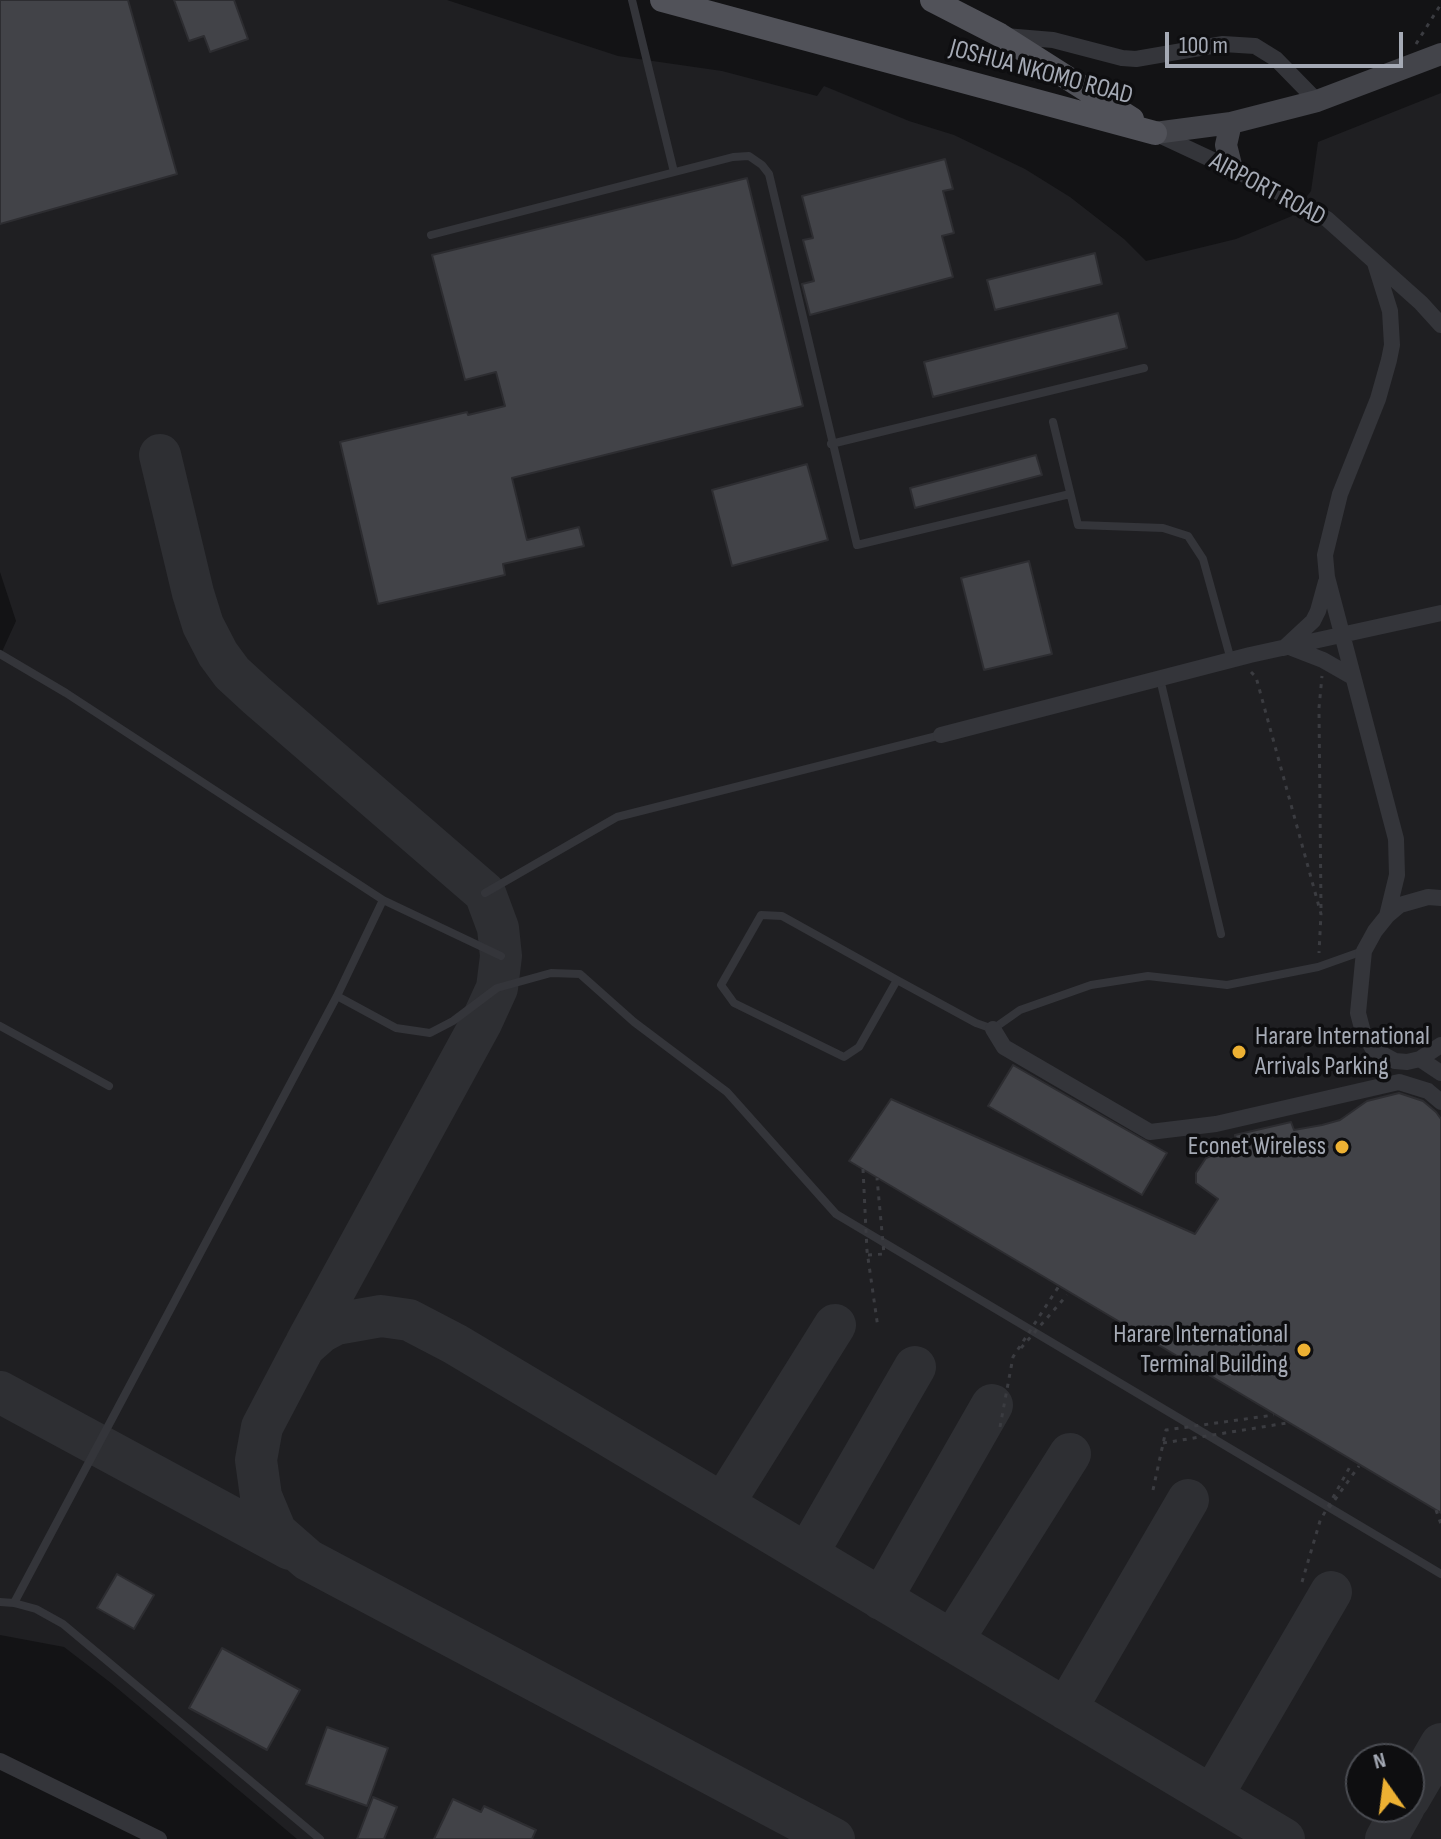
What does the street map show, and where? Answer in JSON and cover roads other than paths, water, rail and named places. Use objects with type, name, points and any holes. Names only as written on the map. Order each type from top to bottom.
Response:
[{"type":"main road","name":"JOSHUA NKOMO ROAD","points":[[662,0],[1155,133]]},
{"type":"main road","name":"JOSHUA NKOMO ROAD","points":[[932,0],[1000,35],[1155,133]]},
{"type":"main road","points":[[1155,133],[1231,123],[1317,101],[1441,54]]},
{"type":"main road","points":[[1231,123],[1226,145],[1232,169]]},
{"type":"street","points":[[1000,35],[1053,40],[1136,59],[1223,44],[1255,46],[1276,59],[1317,101]]},
{"type":"street","name":"AIRPORT ROAD","points":[[1155,133],[1327,219],[1421,303],[1441,325]]},
{"type":"street","points":[[1375,263],[1390,311],[1392,345],[1384,383],[1340,494],[1325,555],[1327,577],[1351,676],[1396,839],[1397,875],[1387,916],[1364,951],[1358,1013],[1366,1039],[1373,1049],[1395,1061],[1420,1059],[1441,1045]]},
{"type":"street","points":[[1286,648],[1313,621],[1327,577]]},
{"type":"street","points":[[941,735],[1231,660],[1441,613]]},
{"type":"street","points":[[1286,648],[1323,660],[1351,676]]},
{"type":"street","points":[[1387,916],[1410,900],[1441,898]]},
{"type":"street","points":[[993,1029],[1004,1047],[1150,1132],[1216,1124],[1399,1082],[1428,1091],[1441,1102]]},
{"type":"street","points":[[1420,1059],[1441,1073]]},
{"type":"street","points":[[0,1761],[159,1839]]},
{"type":"lane","points":[[632,0],[674,172]]},
{"type":"lane","points":[[431,235],[733,157],[749,156],[769,174],[857,545],[1070,494]]},
{"type":"lane","points":[[831,444],[1144,368]]},
{"type":"lane","points":[[1053,422],[1078,525],[1163,528],[1188,536],[1203,559],[1231,660]]},
{"type":"lane","points":[[0,654],[66,693],[383,900],[501,956]]},
{"type":"lane","points":[[1160,679],[1221,934]]},
{"type":"lane","points":[[485,893],[617,817],[941,735]]},
{"type":"lane","points":[[14,1603],[337,996],[383,900]]},
{"type":"lane","points":[[897,980],[859,1047],[844,1057],[734,1003],[721,985],[761,915],[782,916],[976,1023],[993,1029],[1020,1010],[1091,985],[1148,976],[1227,985],[1318,967],[1364,951]]},
{"type":"lane","points":[[337,996],[396,1028],[430,1033],[453,1021],[497,988],[551,973],[580,974],[634,1022],[727,1092],[836,1214],[1441,1574]]},
{"type":"lane","points":[[0,1026],[109,1086]]},
{"type":"lane","points":[[0,1602],[36,1609],[63,1624],[320,1839]]},
{"type":"place","name":"Harare International Arrivals Parking","points":[[1239,1052]]},
{"type":"place","name":"Econet Wireless","points":[[1342,1147]]},
{"type":"place","name":"Harare International Terminal Building","points":[[1304,1350]]}]
